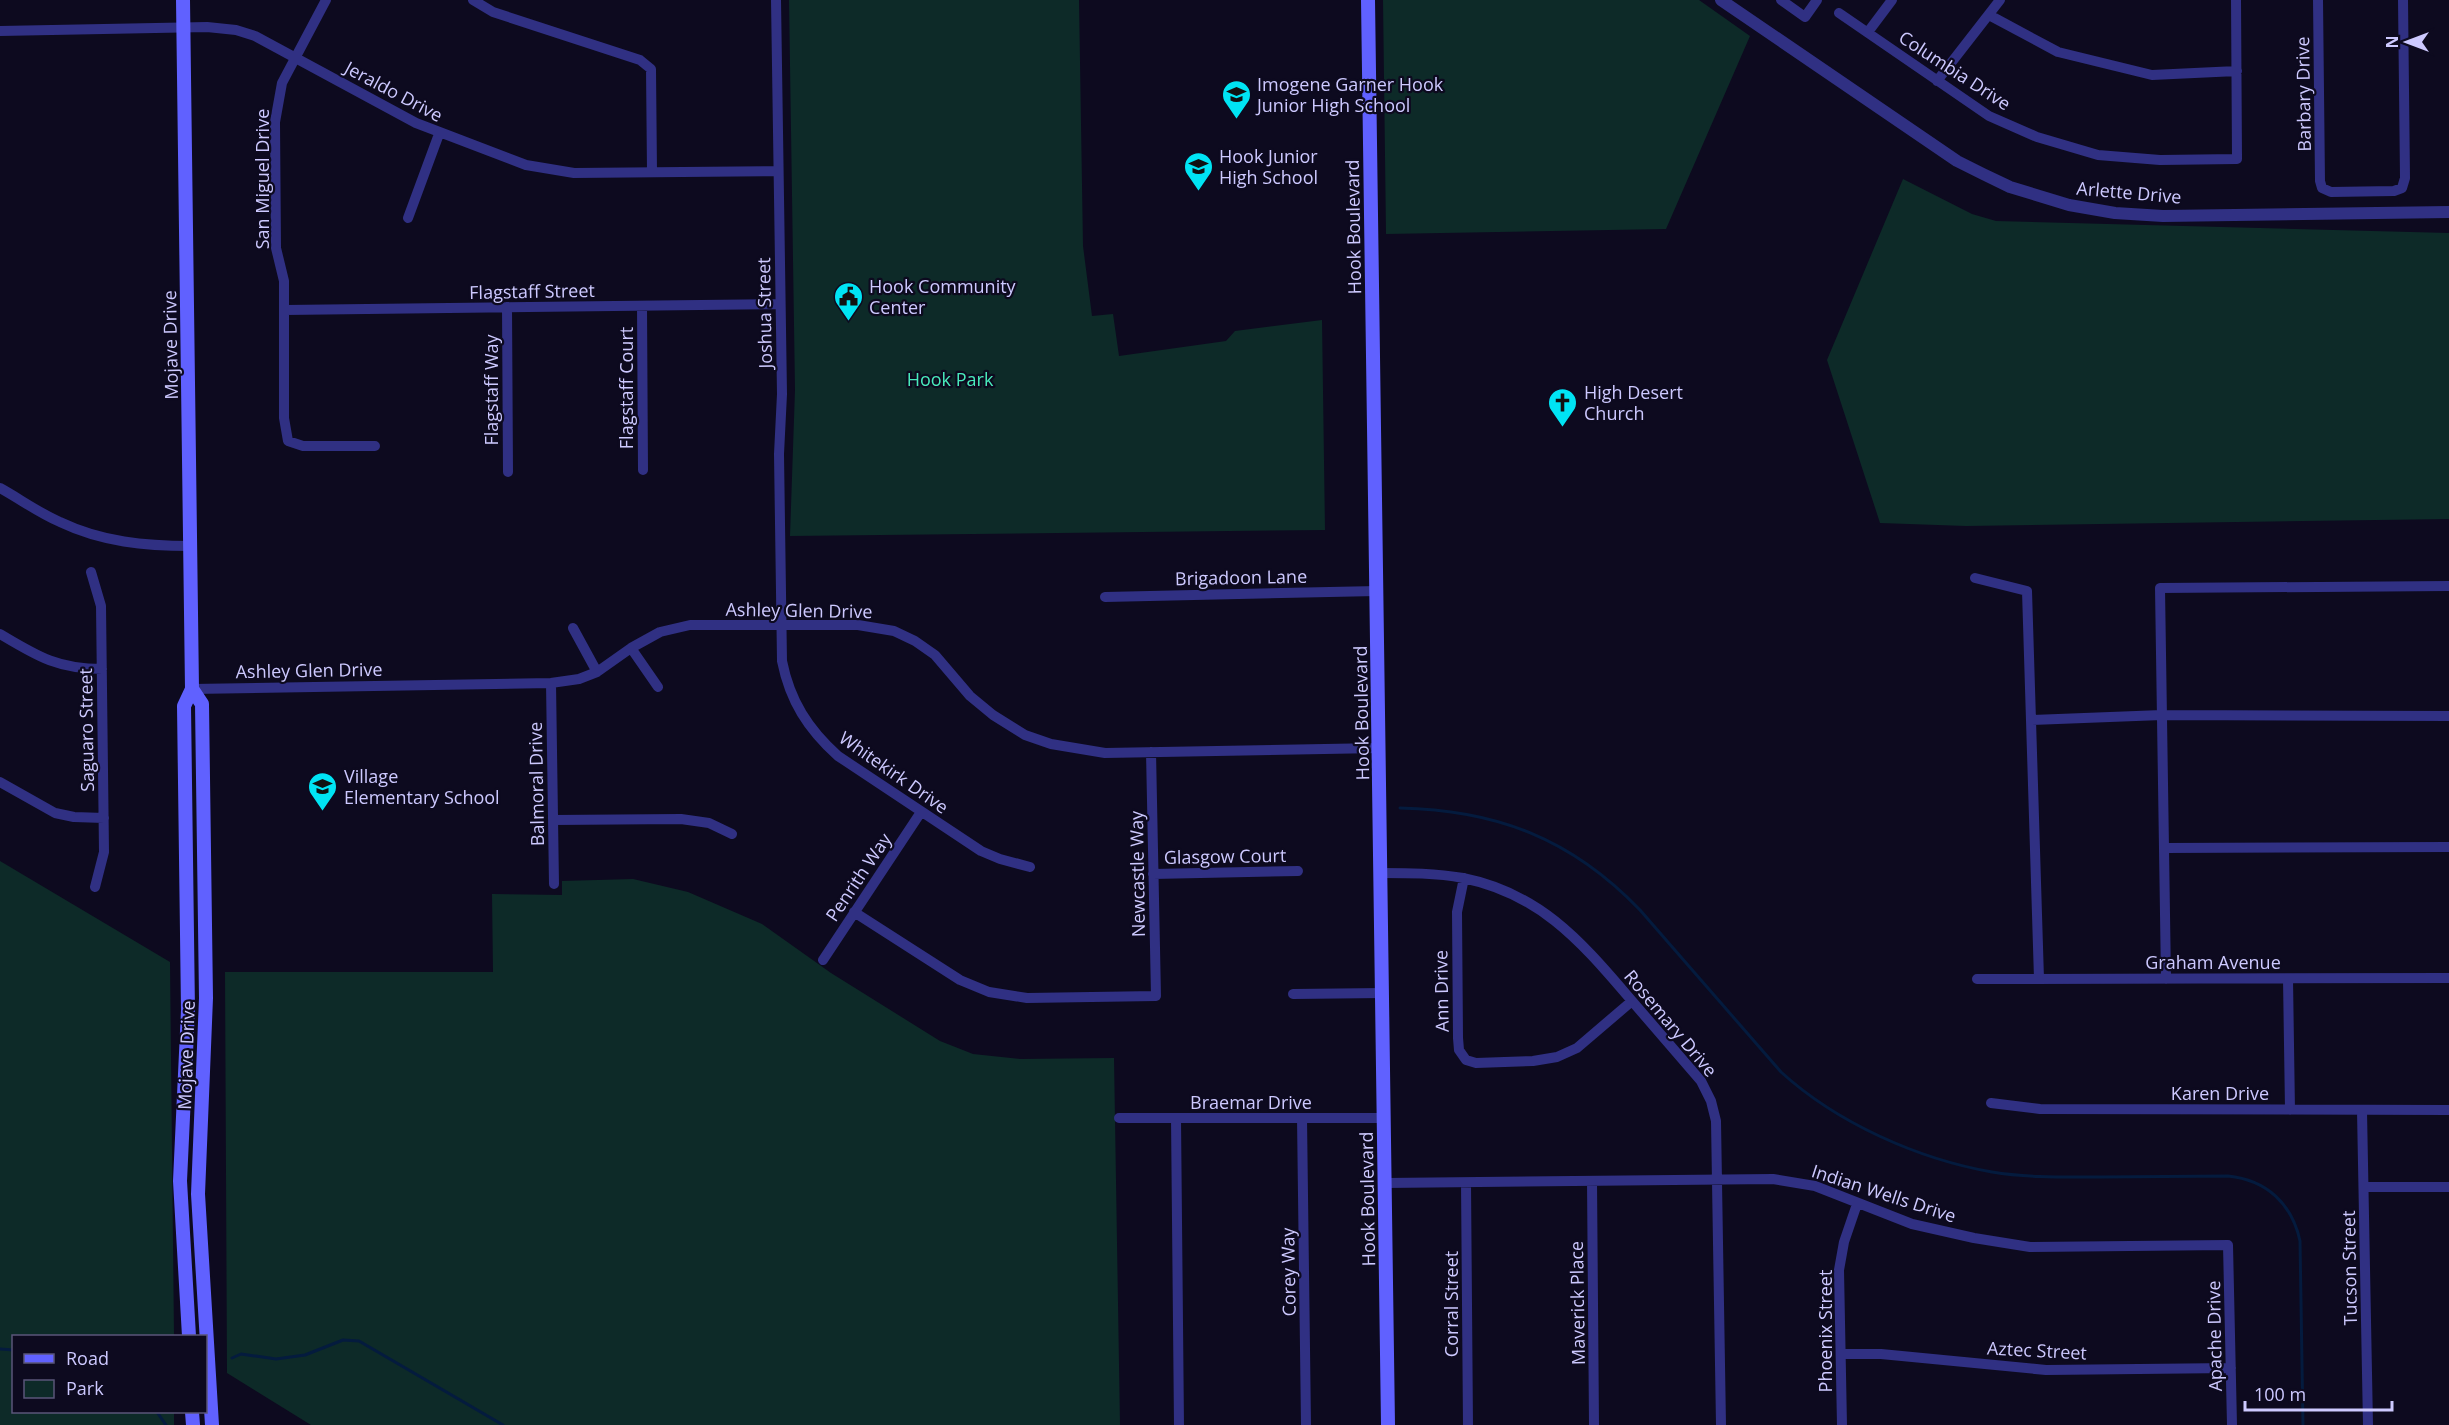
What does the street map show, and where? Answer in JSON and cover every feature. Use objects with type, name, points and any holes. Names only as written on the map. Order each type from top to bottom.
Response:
[{"type":"main road","name":"Mojave Drive","points":[[183,0],[192,689],[184,706],[188,1010],[180,1181],[189,1335]]},
{"type":"main road","name":"Hook Boulevard","points":[[1368,0],[1388,1425]]},
{"type":"main road","name":"Mojave Drive","points":[[192,689],[202,704],[206,1009],[198,1194],[207,1335]]},
{"type":"main road","name":"Mojave Drive","points":[[207,1342],[212,1425]]},
{"type":"street","name":"San Miguel Drive","points":[[326,0],[294,56],[282,83],[275,122],[276,248],[284,281],[285,310],[284,418],[288,441],[303,446],[375,446]]},
{"type":"street","points":[[473,0],[493,12],[640,60],[651,69],[652,172]]},
{"type":"street","name":"Joshua Street","points":[[776,0],[782,394],[779,454],[781,625]]},
{"type":"street","name":"Arlette Drive","points":[[1721,0],[1957,161],[2010,186],[2069,205],[2115,213],[2163,216],[2449,212]]},
{"type":"street","points":[[1781,0],[1805,17],[1817,0]]},
{"type":"street","points":[[1868,32],[1892,0]]},
{"type":"street","points":[[1937,81],[2000,0]]},
{"type":"street","points":[[1989,15],[2058,52],[2152,75],[2236,71],[2236,0]]},
{"type":"street","name":"Barbary Drive","points":[[2318,0],[2320,181],[2322,188],[2331,192],[2394,191],[2402,188],[2405,178],[2403,0]]},
{"type":"street","name":"Columbia Drive","points":[[1839,13],[1989,116],[2037,137],[2098,155],[2160,160],[2237,159],[2236,71]]},
{"type":"street","name":"Jeraldo Drive","points":[[0,31],[183,27],[217,27],[236,30],[255,36],[439,134],[526,165],[574,173],[778,171]]},
{"type":"street","points":[[408,218],[439,134]]},
{"type":"street","name":"Flagstaff Street","points":[[285,310],[780,304]]},
{"type":"street","name":"Flagstaff Court","points":[[642,306],[643,470]]},
{"type":"street","name":"Flagstaff Way","points":[[507,307],[508,472]]},
{"type":"street","points":[[0,488],[58,522],[104,539],[137,544],[191,546]]},
{"type":"street","name":"Saguaro Street","points":[[91,572],[101,606],[104,818],[104,852],[95,887]]},
{"type":"street","points":[[1975,578],[2027,591],[2039,979]]},
{"type":"street","points":[[2166,979],[2160,588],[2449,586]]},
{"type":"street","name":"Brigadoon Lane","points":[[1105,597],[1377,591]]},
{"type":"street","name":"Ashley Glen Drive","points":[[192,689],[551,683],[579,679],[597,672],[631,648],[660,632],[690,625],[858,625],[894,631],[915,640],[934,655],[970,696],[1000,720],[1025,735],[1051,744],[1081,751],[1105,753],[1379,748]]},
{"type":"street","name":"Whitekirk Drive","points":[[781,625],[782,661],[786,682],[803,719],[820,740],[838,756],[981,851],[1030,867]]},
{"type":"street","points":[[573,628],[597,672]]},
{"type":"street","points":[[0,634],[32,653],[63,666],[102,669]]},
{"type":"street","points":[[631,648],[658,687]]},
{"type":"street","name":"Balmoral Drive","points":[[551,683],[554,884]]},
{"type":"street","points":[[2031,720],[2162,714],[2449,716]]},
{"type":"street","name":"Newcastle Way","points":[[855,912],[960,980],[989,992],[1027,998],[1156,996],[1151,752]]},
{"type":"street","points":[[0,782],[55,813],[74,817],[104,818]]},
{"type":"street","name":"Penrith Way","points":[[823,960],[921,812]]},
{"type":"street","points":[[553,820],[681,819],[709,823],[732,834]]},
{"type":"street","points":[[2164,848],[2449,846]]},
{"type":"street","name":"Glasgow Court","points":[[1153,874],[1298,871]]},
{"type":"street","name":"Rosemary Drive","points":[[1381,873],[1434,874],[1464,878],[1519,897],[1548,914],[1583,944],[1701,1081],[1711,1101],[1716,1122],[1721,1425]]},
{"type":"street","name":"Ann Drive","points":[[1464,878],[1457,912],[1458,1004],[1459,1050],[1466,1060],[1476,1063],[1533,1061],[1557,1057],[1577,1048],[1632,1001]]},
{"type":"street","name":"Graham Avenue","points":[[1977,979],[2449,978]]},
{"type":"street","points":[[2288,979],[2290,1110]]},
{"type":"street","points":[[1293,994],[1383,993]]},
{"type":"street","name":"Karen Drive","points":[[1991,1103],[2040,1109],[2449,1110]]},
{"type":"street","name":"Tucson Street","points":[[2362,1111],[2368,1425]]},
{"type":"street","name":"Braemar Drive","points":[[1119,1118],[1384,1118]]},
{"type":"street","points":[[1176,1118],[1179,1425]]},
{"type":"street","name":"Corey Way","points":[[1302,1118],[1306,1425]]},
{"type":"street","name":"Maverick Place","points":[[1592,1181],[1594,1425]]},
{"type":"street","name":"Indian Wells Drive","points":[[1385,1183],[1784,1181],[1815,1186],[1912,1224],[1974,1238],[2030,1247],[2228,1245]]},
{"type":"street","name":"Corral Street","points":[[1466,1183],[1468,1425]]},
{"type":"street","points":[[2364,1187],[2449,1187]]},
{"type":"street","name":"Phoenix Street","points":[[1842,1425],[1839,1270],[1844,1242],[1857,1204]]},
{"type":"street","name":"Apache Drive","points":[[2228,1245],[2232,1425]]},
{"type":"street","name":"Aztec Street","points":[[1841,1354],[1881,1354],[2046,1370],[2231,1368]]},
{"type":"green space","name":"Hook Park","points":[[789,0],[1079,0],[1083,246],[1092,316],[1113,314],[1119,356],[1226,341],[1235,331],[1322,320],[1325,530],[790,536],[795,390]]},
{"type":"green space","points":[[1383,0],[1699,0],[1750,36],[1666,229],[1386,234]]},
{"type":"green space","points":[[1903,179],[1972,214],[1996,221],[2449,233],[2449,519],[1966,526],[1880,523],[1827,360]]},
{"type":"green space","points":[[0,861],[170,962],[174,1335],[12,1335],[12,1413],[174,1413],[174,1425],[0,1425]]},
{"type":"green space","points":[[633,879],[688,892],[762,924],[831,973],[940,1041],[973,1054],[1020,1059],[1114,1058],[1120,1425],[311,1425],[227,1373],[225,972],[493,972],[492,894],[562,895],[562,881]]},
{"type":"waterway","points":[[1400,808],[1435,810],[1501,822],[1560,847],[1587,864],[1614,885],[1640,910],[1781,1072],[1803,1090],[1853,1123],[1907,1148],[1964,1166],[2006,1174],[2060,1177],[2228,1176],[2242,1178],[2266,1189],[2284,1205],[2291,1216],[2300,1241],[2303,1425]]},
{"type":"waterway","points":[[232,1358],[241,1354],[276,1359],[305,1355],[343,1340],[359,1341],[503,1425]]},
{"type":"waterway","points":[[0,1349],[12,1350]]},
{"type":"waterway","points":[[158,1413],[166,1425]]},
{"type":"place","name":"Imogene Garner Hook Junior High School","points":[[1236,120]]},
{"type":"place","name":"Hook Junior High School","points":[[1198,192]]},
{"type":"place","name":"Hook Community Center","points":[[848,322]]},
{"type":"place","name":"High Desert Church","points":[[1563,428]]},
{"type":"place","name":"Village Elementary School","points":[[323,812]]}]
